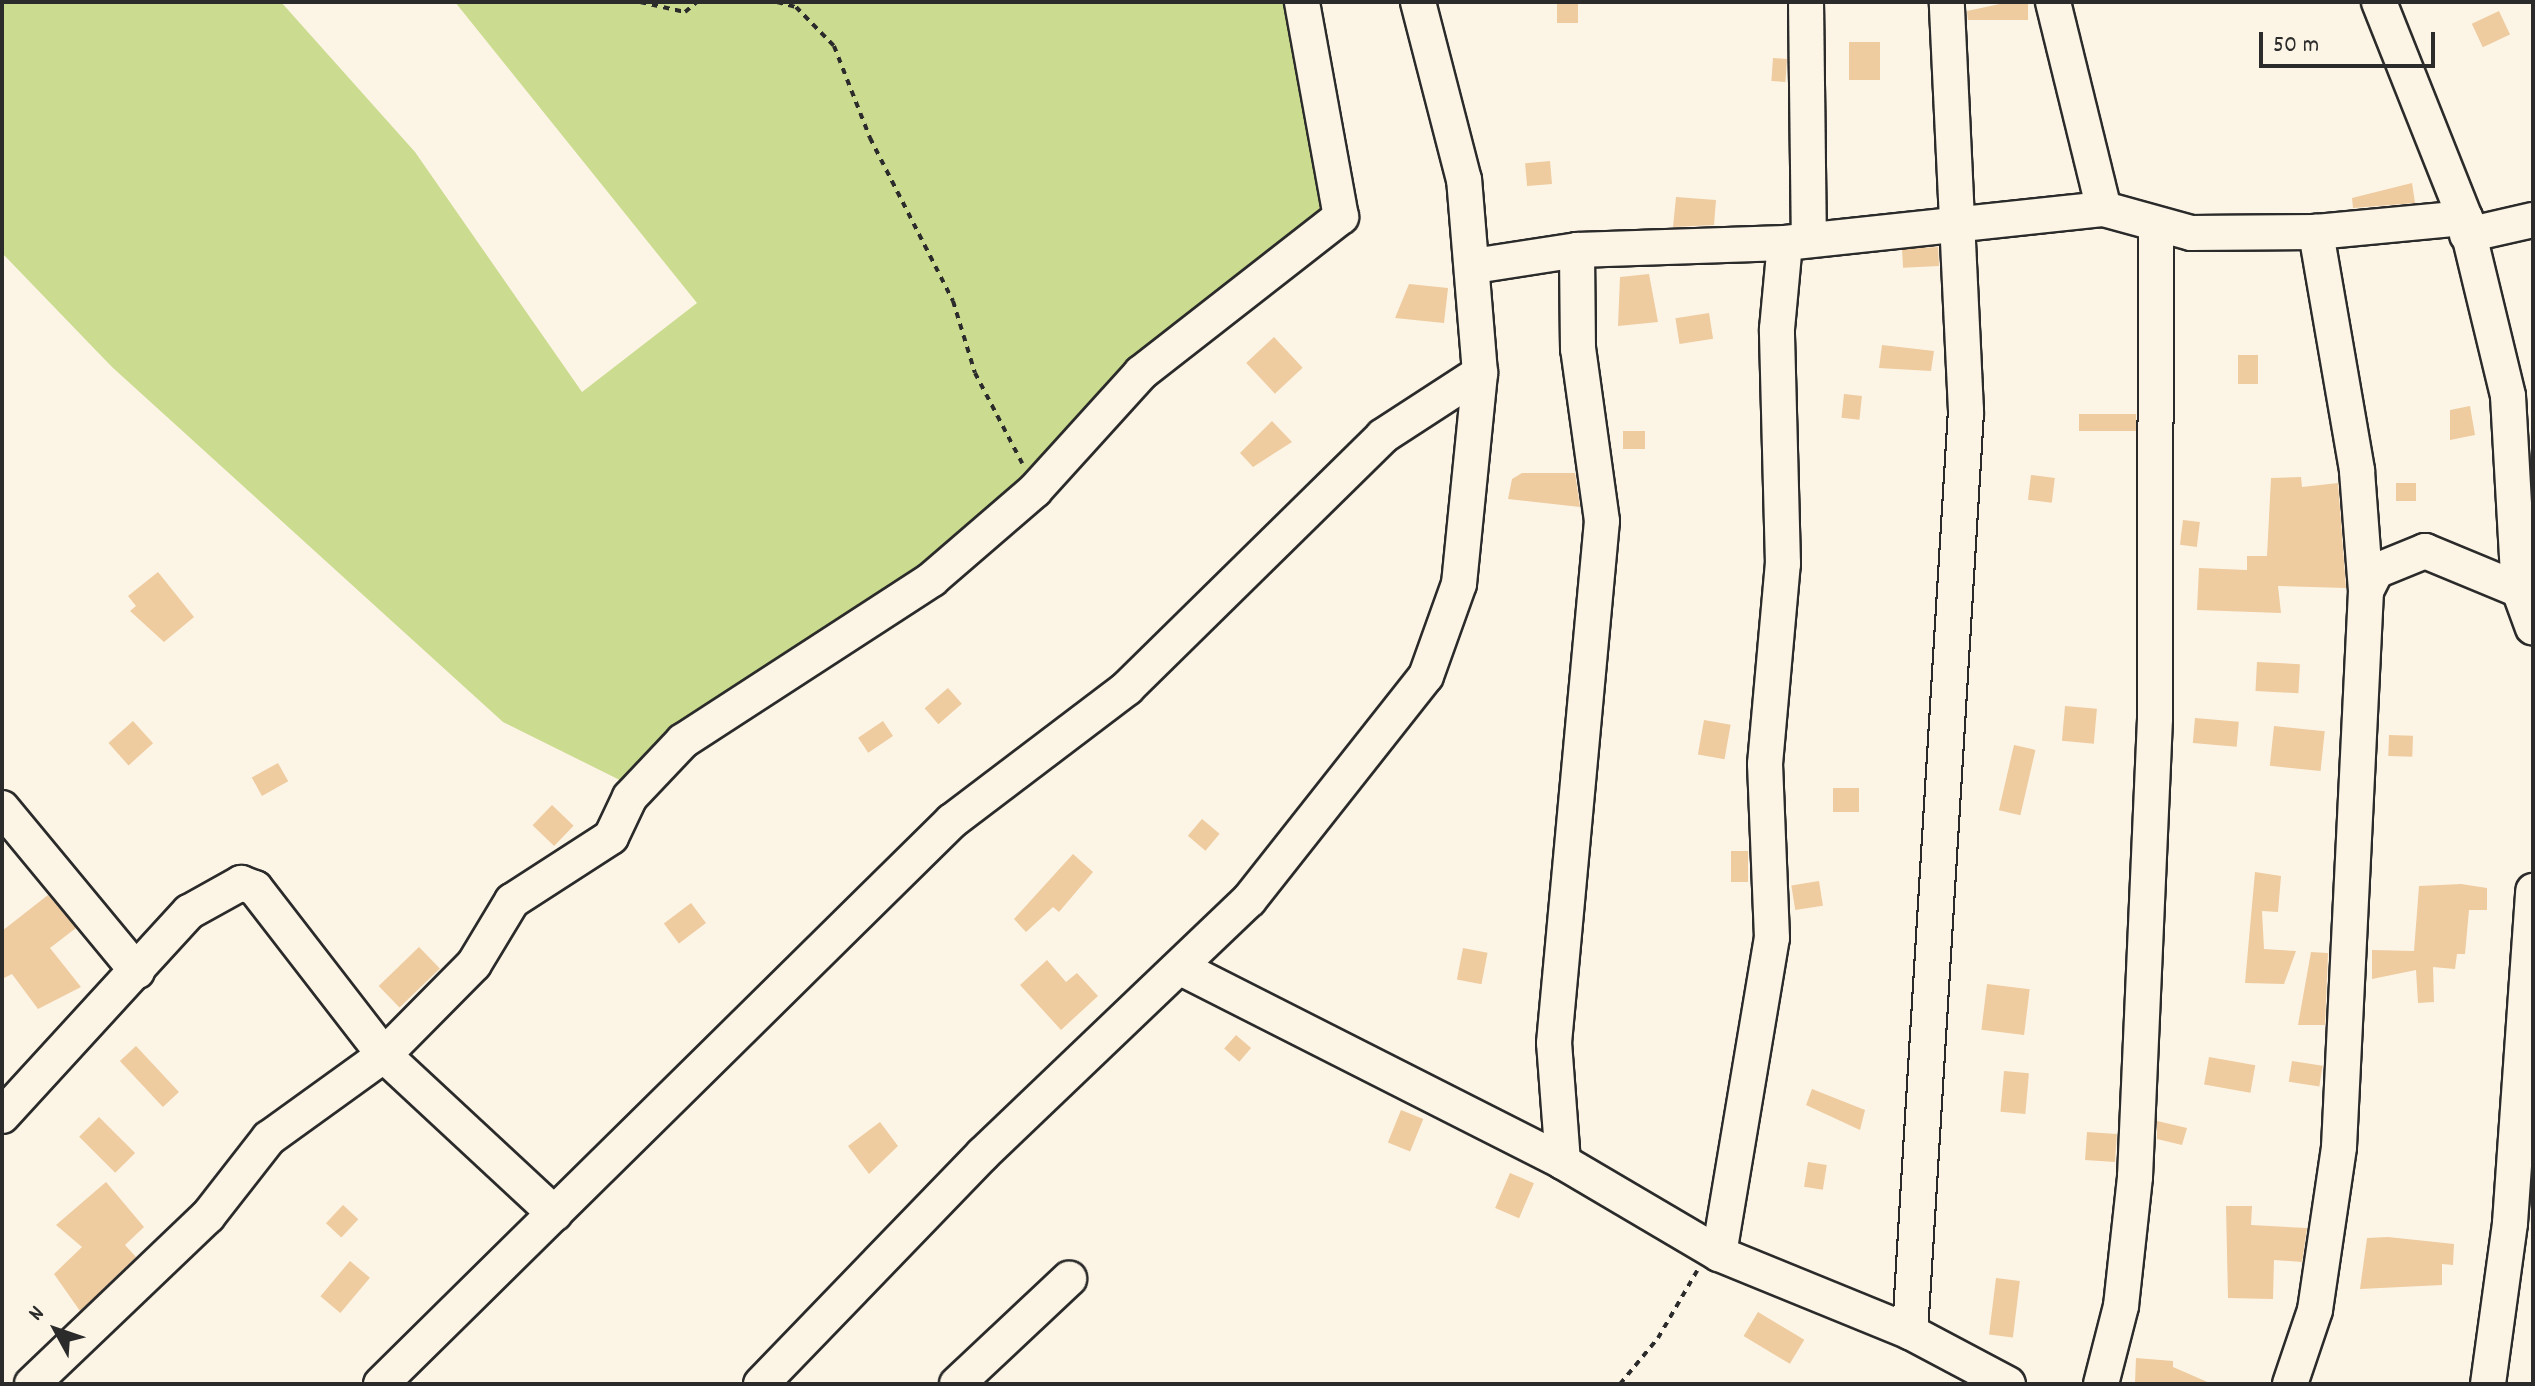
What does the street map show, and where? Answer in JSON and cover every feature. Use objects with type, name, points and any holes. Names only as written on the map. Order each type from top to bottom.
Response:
[{"type":"street","points":[[32,1384],[208,1216],[269,1138],[384,1055],[474,964],[512,901],[611,837],[630,797],[683,741],[932,579],[1035,490],[1141,373],[1342,216],[1302,2]]},
{"type":"street","points":[[761,1384],[983,1154],[1183,969],[1249,900],[1426,676],[1459,584],[1480,373],[1474,266],[1464,180],[1418,2]]},
{"type":"street","points":[[1717,1252],[1772,938],[1765,764],[1783,564],[1777,329],[1797,242],[1806,2]]},
{"type":"street","points":[[1910,1332],[1966,411],[1962,224],[1947,2]]},
{"type":"street","points":[[2053,2],[2104,209]]},
{"type":"street","points":[[2379,2],[2466,226],[2521,393],[2519,590],[2533,628]]},
{"type":"street","points":[[1474,266],[1577,250],[1797,242],[2104,209],[2156,229],[2316,232],[2533,220]]},
{"type":"street","points":[[2101,1384],[2121,1306],[2137,1148],[2155,718],[2156,229]]},
{"type":"street","points":[[2290,1384],[2315,1310],[2339,1147],[2366,591],[2357,470],[2316,232]]},
{"type":"street","points":[[1563,1162],[1554,1043],[1602,521],[1578,349],[1577,250]]},
{"type":"street","points":[[381,1384],[952,821],[1127,688],[1383,436],[1480,373]]},
{"type":"street","points":[[2366,591],[2376,571],[2425,551],[2519,590]]},
{"type":"street","points":[[2,808],[137,971]]},
{"type":"street","points":[[2,1116],[189,912],[241,883],[255,888],[384,1055],[555,1214]]},
{"type":"street","points":[[2488,1384],[2510,1223],[2533,891]]},
{"type":"street","points":[[1183,969],[1563,1162],[1717,1252],[1910,1332],[1969,1374],[2008,1384]]},
{"type":"street","points":[[957,1384],[1069,1279]]},
{"type":"path","points":[[640,2],[685,12],[697,2]]},
{"type":"path","points":[[777,2],[796,7],[834,46],[870,138],[953,301],[975,373],[1035,490]]},
{"type":"path","points":[[1620,1384],[1717,1252]]},
{"type":"green space","points":[[2,2],[281,2],[415,152],[582,392],[697,303],[455,2],[1301,2],[1340,215],[906,607],[672,757],[648,794],[503,722],[112,367],[2,253]]},
{"type":"building","points":[[1557,2],[1578,2],[1578,23],[1557,23]]},
{"type":"building","points":[[2009,2],[2028,2],[2028,20],[1968,20],[1967,11]]},
{"type":"building","points":[[2499,11],[2510,35],[2483,47],[2472,24]]},
{"type":"building","points":[[1849,42],[1880,42],[1880,80],[1849,80]]},
{"type":"building","points":[[1773,58],[1787,59],[1785,82],[1771,81]]},
{"type":"building","points":[[1550,161],[1552,184],[1527,186],[1525,163]]},
{"type":"building","points":[[2412,183],[2415,203],[2353,208],[2352,198]]},
{"type":"building","points":[[1676,197],[1716,200],[1714,225],[1673,227]]},
{"type":"building","points":[[1938,247],[1939,266],[1903,268],[1902,249]]},
{"type":"building","points":[[1649,274],[1658,322],[1618,326],[1620,277]]},
{"type":"building","points":[[1409,284],[1448,288],[1444,323],[1395,318]]},
{"type":"building","points":[[1709,313],[1713,339],[1679,344],[1675,318]]},
{"type":"building","points":[[1274,337],[1303,368],[1275,394],[1246,363]]},
{"type":"building","points":[[1882,345],[1934,351],[1931,371],[1879,368]]},
{"type":"building","points":[[2238,355],[2258,355],[2258,384],[2238,384]]},
{"type":"building","points":[[1844,394],[1862,396],[1859,420],[1841,418]]},
{"type":"building","points":[[2470,406],[2475,435],[2450,440],[2450,410]]},
{"type":"building","points":[[2079,414],[2136,414],[2136,431],[2079,431]]},
{"type":"building","points":[[1272,421],[1292,442],[1253,467],[1240,453]]},
{"type":"building","points":[[1623,431],[1645,431],[1645,449],[1623,449]]},
{"type":"building","points":[[1522,473],[1575,473],[1580,507],[1508,499],[1512,479]]},
{"type":"building","points":[[2031,475],[2055,478],[2052,503],[2028,500]]},
{"type":"building","points":[[2301,477],[2302,487],[2338,483],[2346,588],[2278,586],[2281,613],[2197,610],[2199,568],[2247,570],[2247,556],[2267,556],[2271,478]]},
{"type":"building","points":[[2396,483],[2416,483],[2416,501],[2396,501]]},
{"type":"building","points":[[2183,520],[2200,522],[2197,547],[2180,545]]},
{"type":"building","points":[[158,572],[194,617],[164,642],[130,611],[136,606],[128,596]]},
{"type":"building","points":[[2257,662],[2300,664],[2298,693],[2255,691]]},
{"type":"building","points":[[948,688],[962,704],[938,724],[925,708]]},
{"type":"building","points":[[2065,706],[2097,709],[2094,744],[2062,741]]},
{"type":"building","points":[[2195,718],[2239,722],[2237,747],[2193,743]]},
{"type":"building","points":[[1704,720],[1731,725],[1725,759],[1698,754]]},
{"type":"building","points":[[133,721],[153,743],[129,765],[108,743]]},
{"type":"building","points":[[883,721],[893,736],[868,753],[858,738]]},
{"type":"building","points":[[2274,726],[2325,731],[2321,771],[2270,766]]},
{"type":"building","points":[[2389,735],[2413,736],[2412,757],[2388,756]]},
{"type":"building","points":[[2014,745],[2035,750],[2020,815],[1999,810]]},
{"type":"building","points":[[278,763],[288,781],[262,796],[252,778]]},
{"type":"building","points":[[1833,788],[1859,788],[1859,812],[1833,812]]},
{"type":"building","points":[[552,805],[574,826],[554,846],[533,825]]},
{"type":"building","points":[[1202,819],[1220,834],[1205,851],[1188,836]]},
{"type":"building","points":[[1731,851],[1748,851],[1748,882],[1731,882]]},
{"type":"building","points":[[1073,854],[1093,872],[1059,912],[1053,907],[1026,932],[1014,919]]},
{"type":"building","points":[[2255,872],[2281,876],[2278,912],[2262,911],[2264,949],[2296,951],[2284,984],[2245,983]]},
{"type":"building","points":[[1819,881],[1823,906],[1795,910],[1791,885]]},
{"type":"building","points":[[2461,884],[2487,888],[2487,910],[2469,910],[2465,954],[2457,954],[2455,969],[2433,967],[2434,1002],[2418,1003],[2416,970],[2372,979],[2372,950],[2414,951],[2419,886]]},
{"type":"building","points":[[48,895],[76,928],[50,948],[81,987],[38,1009],[12,974],[2,979],[2,931]]},
{"type":"building","points":[[691,903],[706,923],[679,943],[664,923]]},
{"type":"building","points":[[419,947],[440,969],[400,1007],[379,986]]},
{"type":"building","points":[[1463,948],[1488,953],[1481,984],[1457,979]]},
{"type":"building","points":[[2311,952],[2328,953],[2325,1025],[2298,1025]]},
{"type":"building","points":[[1047,960],[1066,982],[1077,973],[1098,996],[1061,1030],[1020,985]]},
{"type":"building","points":[[1987,984],[2030,989],[2024,1035],[1981,1030]]},
{"type":"building","points":[[1236,1035],[1251,1048],[1239,1062],[1224,1049]]},
{"type":"building","points":[[136,1046],[179,1092],[163,1107],[120,1061]]},
{"type":"building","points":[[2209,1057],[2255,1065],[2250,1093],[2204,1085]]},
{"type":"building","points":[[2292,1061],[2323,1066],[2319,1087],[2289,1082]]},
{"type":"building","points":[[2004,1071],[2029,1073],[2025,1114],[2000,1112]]},
{"type":"building","points":[[1812,1089],[1865,1110],[1860,1130],[1806,1105]]},
{"type":"building","points":[[1401,1110],[1423,1119],[1410,1151],[1388,1142]]},
{"type":"building","points":[[99,1117],[135,1153],[115,1173],[79,1137]]},
{"type":"building","points":[[2157,1121],[2187,1128],[2182,1145],[2157,1139]]},
{"type":"building","points":[[880,1122],[898,1146],[869,1174],[848,1146]]},
{"type":"building","points":[[2087,1132],[2117,1134],[2115,1162],[2085,1160]]},
{"type":"building","points":[[1808,1162],[1827,1165],[1823,1190],[1804,1187]]},
{"type":"building","points":[[1510,1173],[1534,1183],[1519,1218],[1495,1208]]},
{"type":"building","points":[[106,1182],[144,1227],[125,1245],[136,1257],[80,1311],[54,1274],[82,1247],[56,1225]]},
{"type":"building","points":[[343,1205],[358,1219],[341,1238],[326,1223]]},
{"type":"building","points":[[2226,1206],[2252,1206],[2251,1225],[2307,1228],[2302,1262],[2274,1260],[2273,1299],[2228,1298]]},
{"type":"building","points":[[2388,1237],[2454,1244],[2453,1265],[2442,1264],[2442,1285],[2360,1289],[2367,1238]]},
{"type":"building","points":[[350,1261],[370,1278],[340,1313],[320,1296]]},
{"type":"building","points":[[1996,1278],[2020,1281],[2013,1337],[1989,1335]]},
{"type":"building","points":[[1758,1312],[1804,1340],[1790,1364],[1744,1336]]},
{"type":"building","points":[[2136,1358],[2173,1361],[2173,1367],[2212,1384],[2135,1383]]}]
